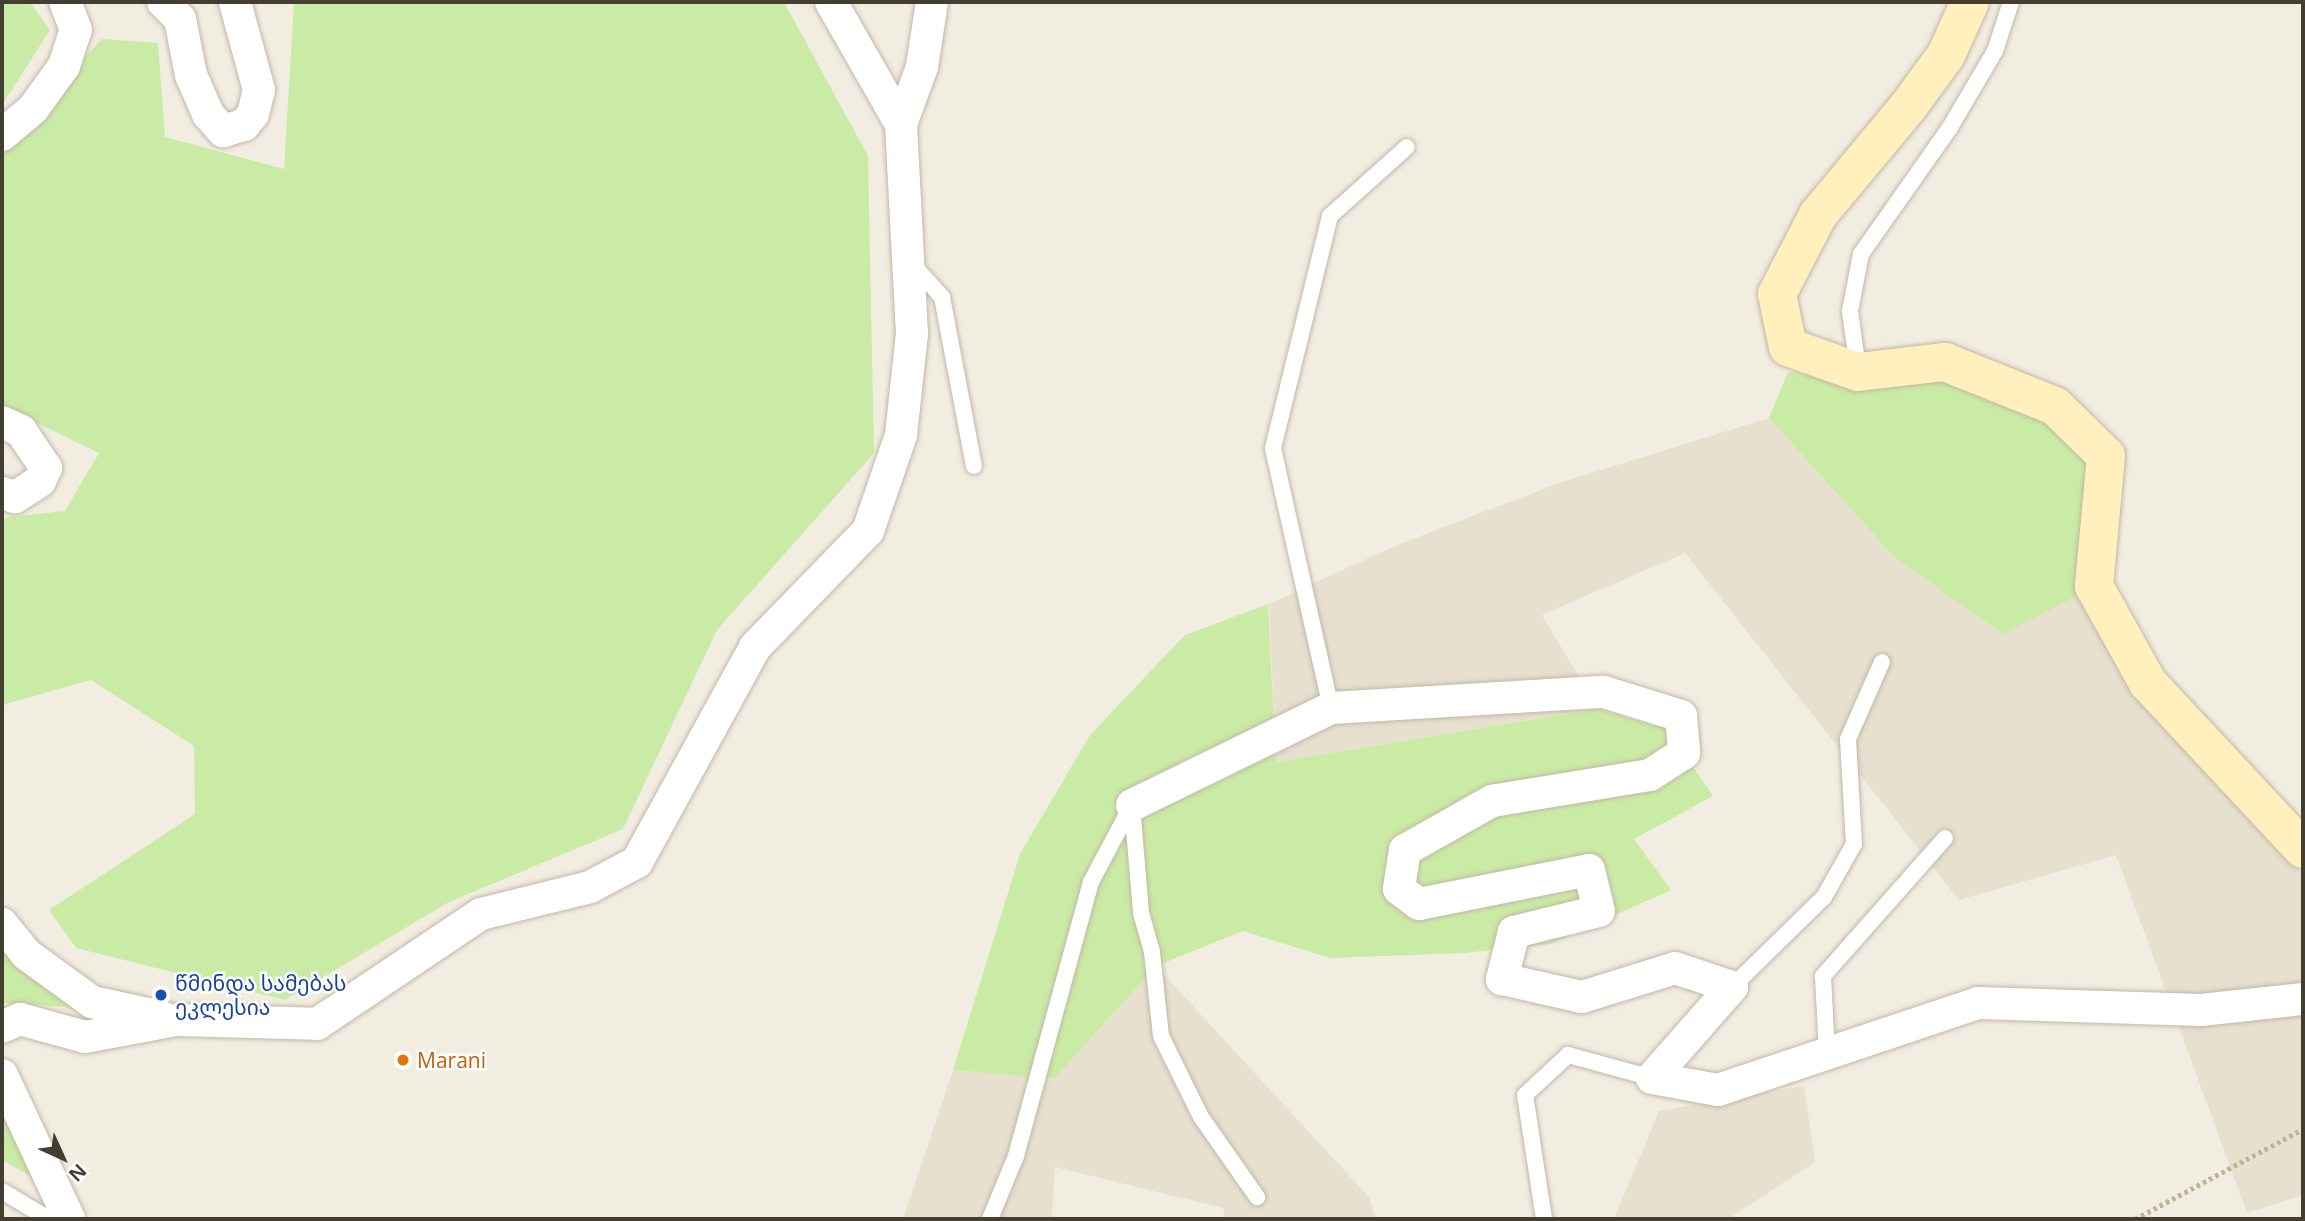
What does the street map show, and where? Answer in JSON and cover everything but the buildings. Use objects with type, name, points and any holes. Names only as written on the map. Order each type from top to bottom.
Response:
[{"type":"street","points":[[2,135],[33,109],[64,66],[76,30],[65,2]]},
{"type":"street","points":[[163,2],[180,19],[191,75],[208,114],[223,131],[244,125],[253,114],[259,90],[235,2]]},
{"type":"street","points":[[831,2],[901,124]]},
{"type":"street","points":[[2,924],[26,954],[92,1002],[177,1020],[317,1024],[481,914],[590,887],[637,862],[755,647],[868,531],[901,435],[912,334],[901,124],[922,67],[932,2]]},
{"type":"street","points":[[1970,2],[1946,55],[1907,108],[1818,215],[1777,294],[1788,348],[1858,372],[1945,362],[2055,406],[2106,456],[2094,586],[2148,683],[2303,849]]},
{"type":"street","points":[[2,422],[21,431],[46,468],[40,481],[15,497],[2,492]]},
{"type":"street","points":[[1132,805],[1331,708],[1604,692],[1681,716],[1684,753],[1650,775],[1492,801],[1405,850],[1399,889],[1419,904],[1589,870],[1599,911],[1514,932],[1502,979],[1582,997],[1675,968],[1732,987],[1652,1078]]},
{"type":"street","points":[[1652,1078],[1718,1090],[1978,1003],[2201,1010],[2303,999]]},
{"type":"street","points":[[2,1027],[20,1019],[85,1037],[177,1020]]},
{"type":"street","points":[[2,1075],[69,1219]]},
{"type":"lane","points":[[1858,372],[1850,311],[1861,254],[1949,129],[1995,51],[2011,2]]},
{"type":"lane","points":[[1331,708],[1273,448],[1330,216],[1407,147]]},
{"type":"lane","points":[[908,259],[942,297],[974,466]]},
{"type":"lane","points":[[1732,987],[1824,897],[1854,844],[1848,738],[1882,662]]},
{"type":"lane","points":[[1132,805],[1141,913],[1152,952],[1161,1036],[1201,1117],[1257,1197]]},
{"type":"lane","points":[[990,1219],[1016,1156],[1091,882],[1132,805]]},
{"type":"lane","points":[[1827,1054],[1823,976],[1945,838]]},
{"type":"lane","points":[[1544,1219],[1525,1095],[1568,1055],[1652,1078]]},
{"type":"lane","points":[[2,1191],[49,1219]]},
{"type":"path","points":[[2135,1219],[2303,1129]]},
{"type":"shaded area","points":[[1769,418],[1893,556],[2084,592],[2144,701],[2303,876],[2303,1195],[2247,1213],[2116,855],[1959,900],[1685,553],[1542,615],[1598,709],[1276,762],[1269,604],[1397,545],[1559,483]]},
{"type":"shaded area","points":[[1156,966],[1369,1197],[1376,1219],[1225,1219],[1223,1208],[1055,1167],[1052,1219],[903,1219],[953,1070],[1054,1079]]},
{"type":"shaded area","points":[[1804,1086],[1815,1162],[1728,1219],[1619,1219],[1615,1216],[1659,1111]]},
{"type":"green space","points":[[2,2],[30,2],[50,30],[2,105]]},
{"type":"green space","points":[[294,2],[784,2],[868,156],[874,453],[717,630],[623,829],[449,902],[285,1000],[76,948],[49,910],[195,814],[194,746],[91,680],[2,705],[2,518],[65,511],[99,453],[2,406],[2,145],[102,39],[158,43],[165,137],[284,169]]},
{"type":"green space","points":[[1788,372],[1875,386],[1950,381],[2037,414],[2095,469],[2084,592],[2003,634],[1893,556],[1769,418]]},
{"type":"green space","points":[[1268,604],[1276,762],[1598,709],[1667,729],[1713,796],[1634,839],[1671,890],[1551,944],[1464,953],[1330,958],[1243,931],[1156,966],[1054,1079],[953,1070],[1020,854],[1090,735],[1185,635]]},
{"type":"green space","points":[[2,944],[84,1008],[2,1003]]},
{"type":"green space","points":[[2,1095],[36,1179],[2,1160]]},
{"type":"place","name":"წმინდა სამებას ეკლესია","points":[[161,995]]},
{"type":"place","name":"Marani","points":[[403,1060]]}]
